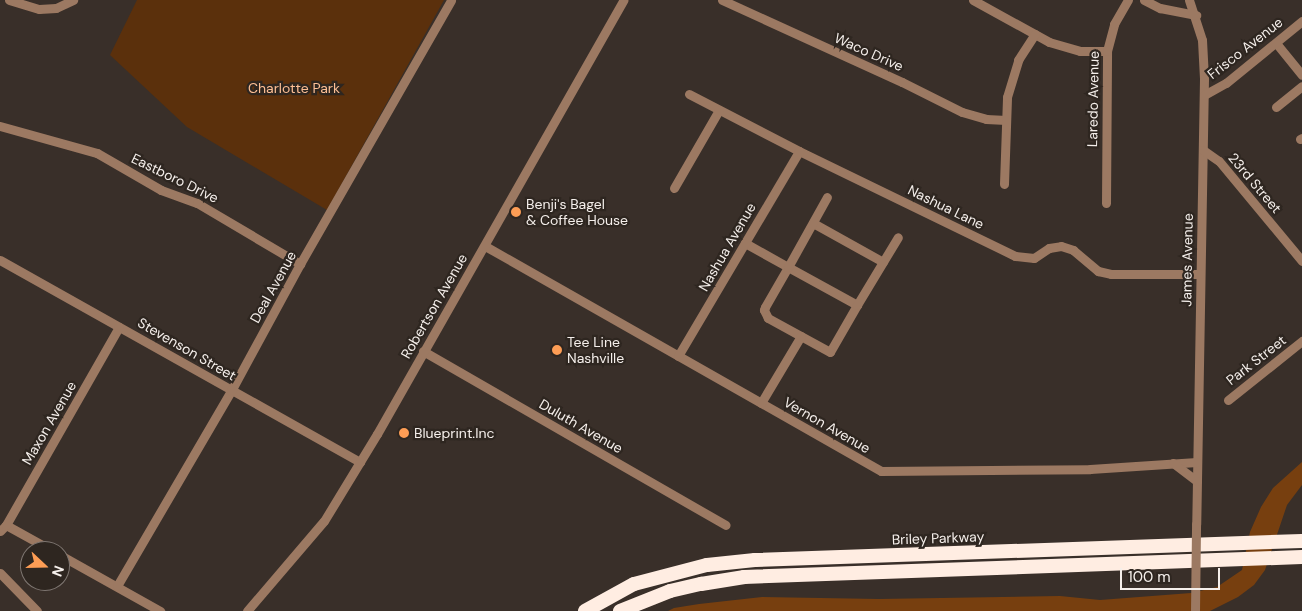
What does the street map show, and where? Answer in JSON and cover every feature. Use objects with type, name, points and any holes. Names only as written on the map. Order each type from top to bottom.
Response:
[{"type":"highway","name":"Briley Parkway","points":[[585,611],[634,584],[707,565],[754,560],[1222,542],[1302,541]]},
{"type":"highway","points":[[620,611],[670,591],[744,577],[1302,558]]},
{"type":"street","points":[[9,0],[39,9],[56,8],[73,0]]},
{"type":"street","name":"Deal Avenue","points":[[117,586],[231,391],[300,264],[451,0]]},
{"type":"street","name":"Robertson Avenue","points":[[247,611],[324,521],[485,246],[624,0]]},
{"type":"street","name":"Waco Drive","points":[[722,0],[902,82],[962,112],[986,119],[1006,120]]},
{"type":"street","points":[[972,0],[1062,47],[1080,51],[1107,51]]},
{"type":"street","name":"Laredo Avenue","points":[[1106,203],[1107,51],[1114,24],[1128,0]]},
{"type":"street","points":[[1144,0],[1160,8],[1196,15]]},
{"type":"street","name":"James Avenue","points":[[1189,0],[1196,15],[1202,40],[1204,95],[1195,611]]},
{"type":"street","name":"Frisco Avenue","points":[[1204,95],[1226,84],[1302,21]]},
{"type":"street","points":[[1004,184],[1007,97],[1018,60],[1035,34]]},
{"type":"street","points":[[1276,43],[1302,75]]},
{"type":"street","points":[[1276,107],[1302,86]]},
{"type":"street","name":"Nashua Lane","points":[[689,94],[799,151],[1015,256],[1034,258],[1049,248],[1062,246],[1073,250],[1098,271],[1111,274],[1200,274]]},
{"type":"street","points":[[674,188],[720,110]]},
{"type":"street","name":"Eastboro Drive","points":[[0,126],[97,153],[162,190],[197,203],[300,264]]},
{"type":"street","name":"23rd Street","points":[[1203,150],[1219,161],[1302,261]]},
{"type":"street","name":"Nashua Avenue","points":[[678,356],[799,151]]},
{"type":"street","points":[[827,197],[764,310],[768,318],[830,352],[856,305],[898,237]]},
{"type":"street","points":[[813,223],[883,262]]},
{"type":"street","points":[[745,243],[856,305]]},
{"type":"street","name":"Vernon Avenue","points":[[485,246],[882,472],[1090,469],[1197,462]]},
{"type":"street","name":"Stevenson Street","points":[[0,260],[360,462]]},
{"type":"street","name":"Maxon Avenue","points":[[3,528],[119,327]]},
{"type":"street","points":[[761,403],[801,336]]},
{"type":"street","name":"Park Street","points":[[1228,400],[1302,342]]},
{"type":"street","name":"Duluth Avenue","points":[[423,351],[726,525]]},
{"type":"street","points":[[1173,463],[1197,481]]},
{"type":"street","points":[[3,528],[31,541]]},
{"type":"street","points":[[70,560],[160,611]]},
{"type":"street","points":[[0,573],[37,611]]},
{"type":"green space","name":"Charlotte Park","points":[[137,0],[444,0],[327,210],[187,127],[110,55]]},
{"type":"shaded area","points":[[1302,462],[1302,485],[1287,505],[1265,570],[1254,585],[1238,597],[1210,611],[668,611],[674,608],[699,604],[762,597],[879,599],[1060,596],[1100,600],[1191,593],[1217,587],[1242,570],[1250,532],[1261,507],[1273,488]]},
{"type":"place","name":"Benji's Bagel & Coffee House","points":[[516,212]]},
{"type":"place","name":"Tee Line Nashville","points":[[557,350]]},
{"type":"place","name":"Blueprint.Inc","points":[[404,433]]}]
